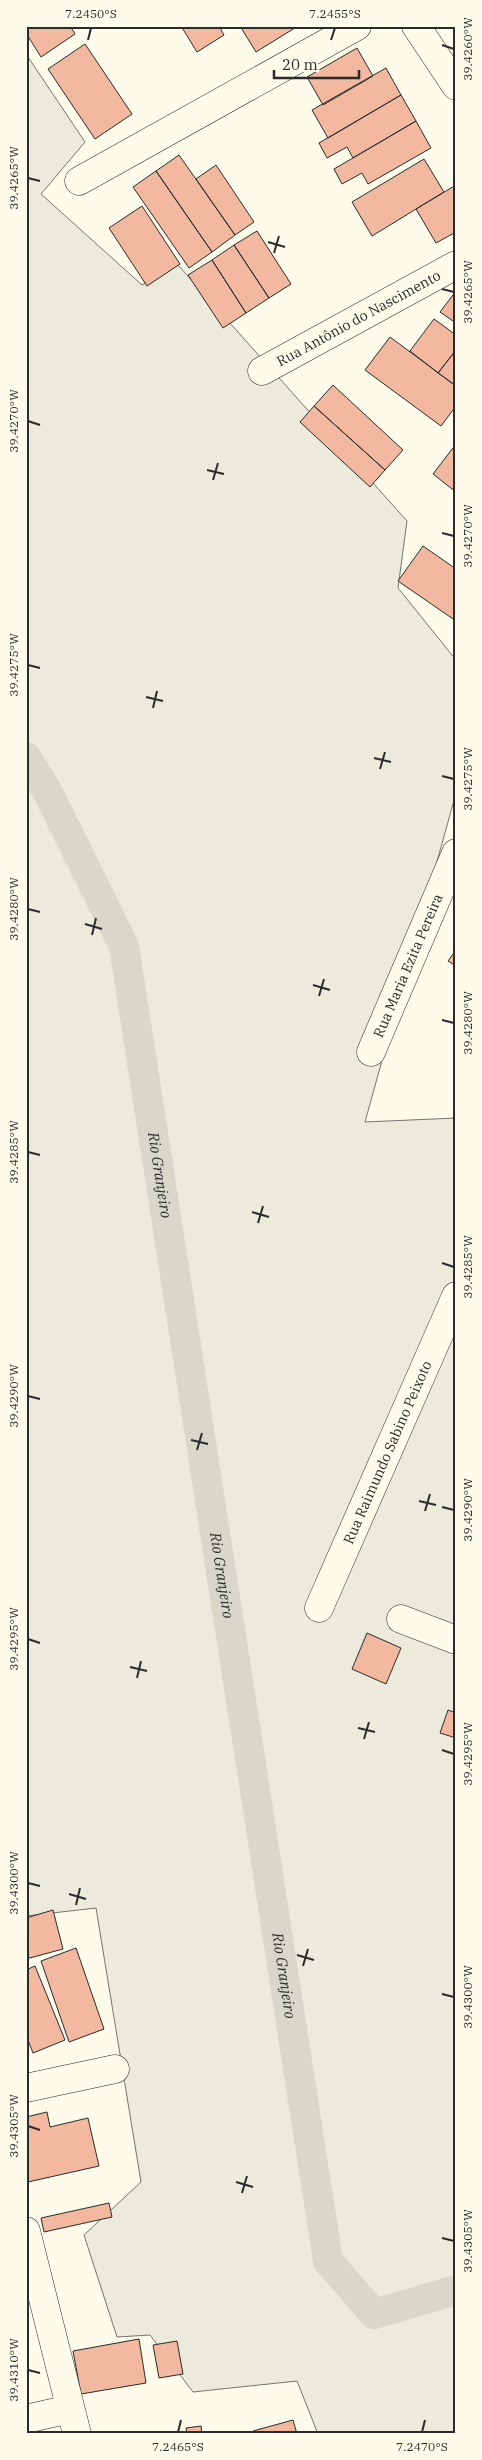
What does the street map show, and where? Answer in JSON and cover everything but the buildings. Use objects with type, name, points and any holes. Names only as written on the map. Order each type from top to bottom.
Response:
[{"type":"street","points":[[79,181],[356,26]]},
{"type":"street","points":[[416,26],[456,86]]},
{"type":"street","name":"Rua Antônio do Nascimento","points":[[262,371],[456,265]]},
{"type":"street","name":"Rua Maria Ezita Pereira","points":[[371,1052],[456,853]]},
{"type":"street","name":"Rua Raimundo Sabino Peixoto","points":[[319,1608],[456,1296]]},
{"type":"street","points":[[401,1619],[456,1640]]},
{"type":"street","points":[[26,2088],[115,2069]]},
{"type":"street","points":[[26,2231],[74,2421],[26,2419]]},
{"type":"shaded area","points":[[26,54],[85,142],[41,194],[142,285],[178,265],[407,521],[398,588],[456,660],[456,793],[365,1122],[456,1118],[456,2434],[318,2434],[297,2381],[193,2392],[150,2335],[117,2337],[84,2235],[141,2182],[96,1908],[26,1916]]},
{"type":"waterway","name":"Rio Granjeiro","points":[[26,757],[46,789],[124,946],[328,2261],[374,2314],[456,2290]]}]
